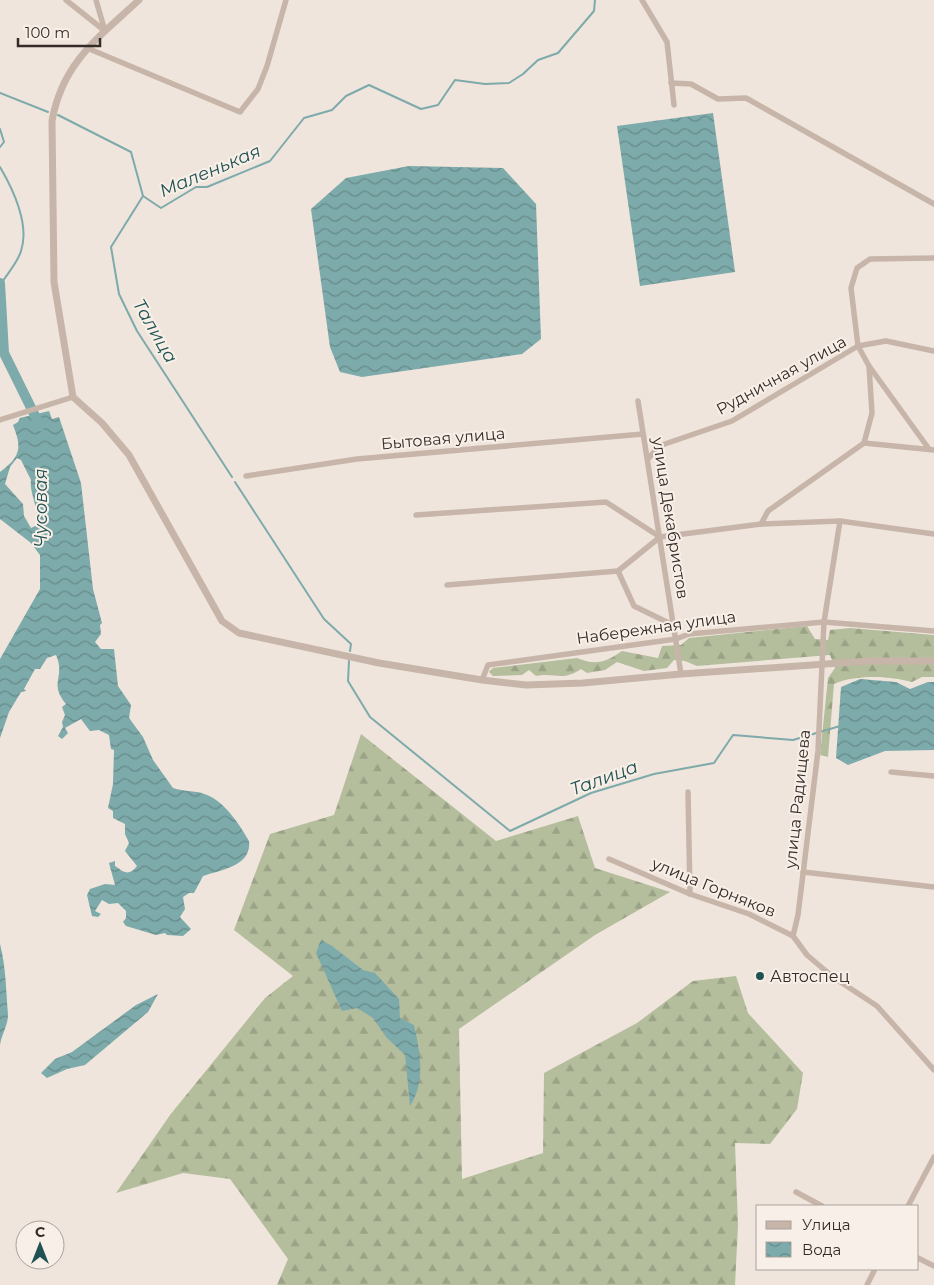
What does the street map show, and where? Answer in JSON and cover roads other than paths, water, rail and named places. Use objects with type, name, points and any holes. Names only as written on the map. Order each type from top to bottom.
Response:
[{"type":"street","points":[[66,0],[105,31]]},
{"type":"street","points":[[96,0],[105,31]]},
{"type":"street","points":[[139,0],[87,48],[63,85],[52,121],[54,282],[72,397],[102,423],[129,455],[219,615],[228,625],[240,633],[379,663],[482,680],[526,685],[583,683],[869,661],[934,661]]},
{"type":"street","points":[[87,48],[240,112],[258,89],[267,66],[286,0]]},
{"type":"street","points":[[642,0],[667,42],[674,105]]},
{"type":"street","points":[[672,83],[691,84],[718,99],[746,98],[934,204]]},
{"type":"street","points":[[932,449],[869,366],[858,346],[851,288],[857,268],[870,259],[934,258]]},
{"type":"street","name":"Рудничная улица","points":[[648,459],[659,446],[732,421],[858,346],[886,340],[934,351]]},
{"type":"street","points":[[761,524],[768,511],[864,443],[872,413],[869,366]]},
{"type":"street","points":[[0,420],[72,397]]},
{"type":"street","name":"улица Декабристов","points":[[638,401],[675,626],[681,674]]},
{"type":"street","name":"Бытовая улица","points":[[246,476],[357,459],[643,434]]},
{"type":"street","points":[[864,443],[932,449]]},
{"type":"street","points":[[416,515],[606,502],[660,537]]},
{"type":"street","points":[[447,585],[618,571],[660,537],[761,524],[840,521],[934,534]]},
{"type":"street","name":"улица Радищева","points":[[792,936],[803,872],[817,757],[824,665],[824,622],[840,521]]},
{"type":"street","points":[[618,571],[634,606],[675,626]]},
{"type":"street","name":"Набережная улица","points":[[482,680],[488,664],[676,639],[689,634],[824,622],[934,631]]},
{"type":"street","points":[[891,772],[934,776]]},
{"type":"street","points":[[688,792],[690,894]]},
{"type":"street","name":"улица Горняков","points":[[608,859],[690,894],[749,914],[792,936],[807,955],[826,972],[877,1006],[934,1070]]},
{"type":"street","points":[[803,872],[934,887]]},
{"type":"street","points":[[909,1205],[934,1157]]},
{"type":"street","points":[[796,1192],[820,1205]]},
{"type":"street","points":[[919,1258],[934,1266]]},
{"type":"street","points":[[867,1285],[874,1270]]},
{"type":"water","points":[[713,113],[735,272],[640,286],[617,126]]},
{"type":"water","points":[[409,166],[503,168],[536,204],[541,339],[522,354],[362,377],[340,372],[330,347],[311,209],[346,178]]},
{"type":"water","points":[[49,411],[52,419],[59,417],[81,483],[93,589],[102,623],[100,625],[101,634],[95,642],[101,649],[114,649],[118,686],[131,705],[129,718],[143,737],[153,760],[173,788],[199,792],[214,798],[226,808],[249,841],[249,849],[241,861],[234,866],[203,876],[194,893],[189,893],[183,897],[185,909],[180,917],[191,929],[183,936],[167,935],[165,933],[156,935],[126,926],[123,922],[126,918],[126,911],[118,903],[109,904],[102,900],[95,911],[101,914],[98,917],[92,916],[87,895],[90,889],[105,884],[115,885],[109,863],[115,861],[115,866],[127,872],[132,871],[137,866],[125,851],[129,843],[125,834],[125,824],[113,818],[113,811],[108,808],[113,784],[114,750],[111,749],[109,735],[99,730],[90,731],[81,719],[65,728],[68,733],[62,739],[58,736],[63,727],[62,722],[65,715],[62,707],[66,704],[58,690],[59,663],[56,655],[47,658],[40,669],[35,669],[24,689],[26,691],[21,692],[9,712],[0,738],[0,659],[40,589],[40,555],[31,543],[0,519],[0,472],[12,461],[18,451],[18,440],[13,425],[20,418]],"holes":[[[17,458],[21,460],[31,480],[31,490],[37,512],[37,525],[31,528],[24,516],[23,504],[5,484],[10,467]]]},
{"type":"water","points":[[860,679],[896,682],[910,689],[928,682],[934,682],[934,750],[885,751],[848,765],[836,758],[841,687]]},
{"type":"water","points":[[321,940],[332,946],[363,970],[375,973],[399,999],[400,1018],[414,1025],[420,1056],[420,1077],[415,1097],[410,1106],[405,1055],[386,1037],[373,1018],[357,1008],[342,1011],[316,953]]},
{"type":"water","points":[[0,944],[5,971],[8,1015],[0,1045]]},
{"type":"water","points":[[158,994],[148,1012],[85,1065],[67,1069],[47,1078],[41,1073],[55,1059],[72,1052],[136,1005]]},
{"type":"waterway","name":"Маленькая","points":[[143,196],[161,208],[196,187],[207,187],[270,161],[304,118],[332,110],[346,96],[369,85],[421,109],[438,105],[455,80],[485,84],[509,83],[523,74],[538,60],[558,53],[594,11],[595,0]]},
{"type":"waterway","name":"Талица","points":[[0,93],[48,112]]},
{"type":"waterway","name":"Талица","points":[[58,115],[131,152],[143,196],[111,247],[119,294],[137,331],[232,477]]},
{"type":"waterway","points":[[0,129],[4,142],[0,147]]},
{"type":"waterway","points":[[0,167],[15,196],[22,219],[23,230],[20,255],[1,284]]},
{"type":"waterway","name":"Чусовая","points":[[0,283],[4,353],[40,426]]},
{"type":"waterway","name":"Талица","points":[[235,482],[324,619],[351,644],[350,651]]},
{"type":"waterway","name":"Талица","points":[[349,661],[348,681],[370,717],[510,831],[591,793],[654,774],[714,763],[733,735],[793,740],[840,726]]},
{"type":"place","name":"Автоспец","points":[[760,976]]}]
